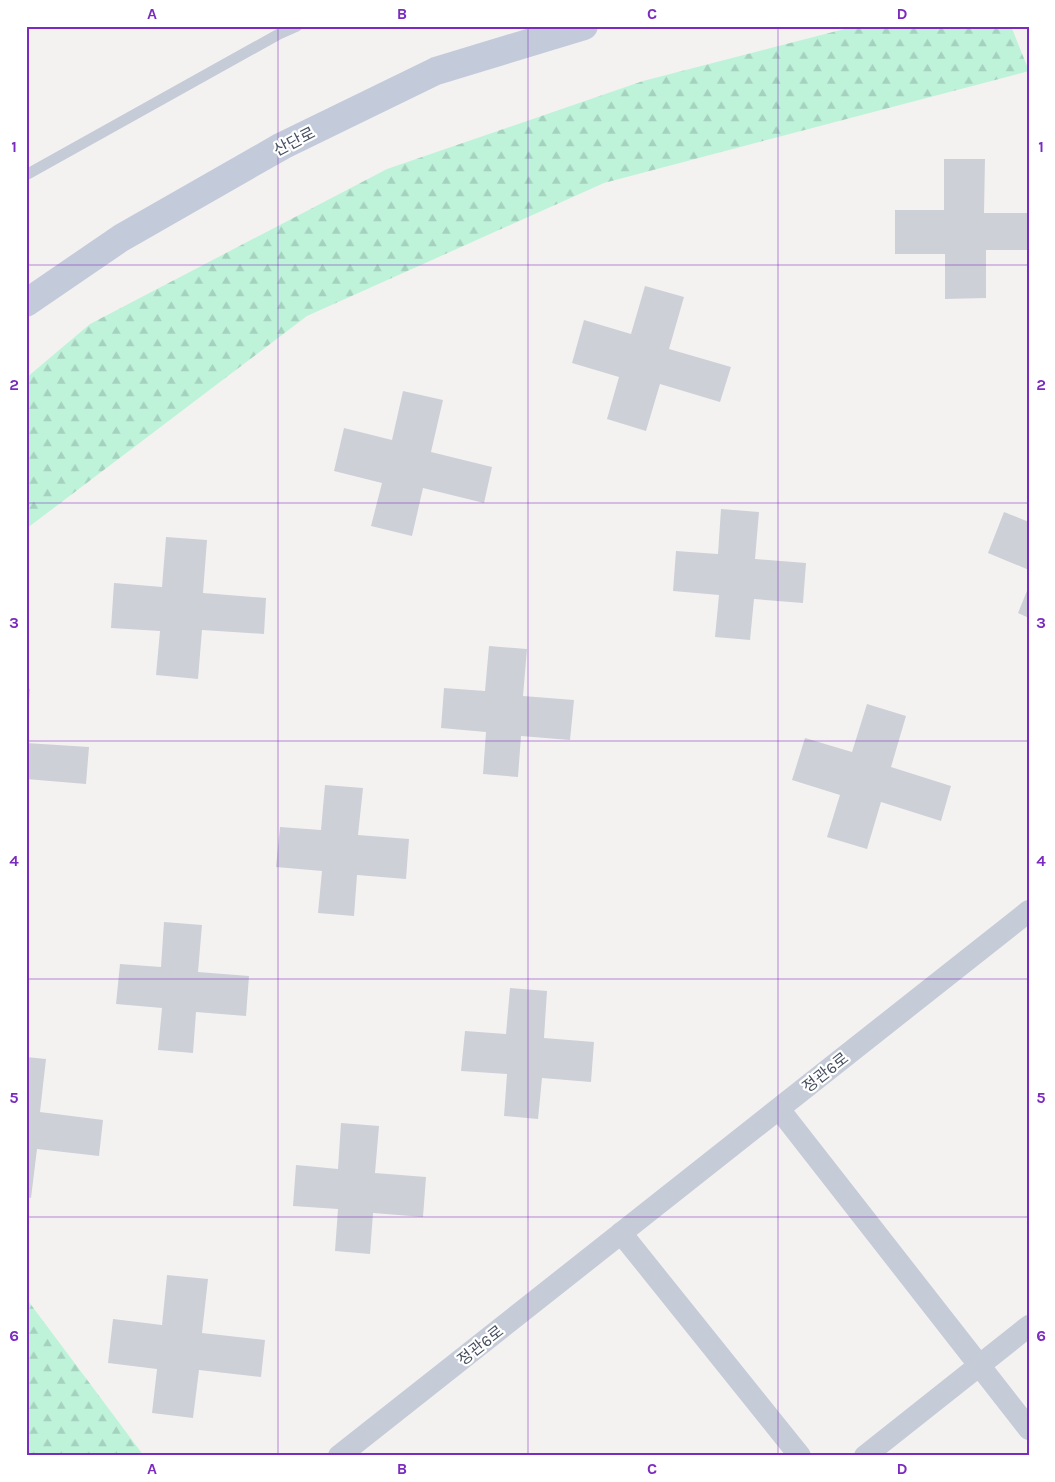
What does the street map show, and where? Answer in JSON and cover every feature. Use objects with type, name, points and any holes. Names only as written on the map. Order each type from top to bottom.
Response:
[{"type":"street","name":"산단로","points":[[26,303],[121,238],[282,146],[436,71],[584,26]]},
{"type":"street","name":"정관6로","points":[[339,1456],[1029,912]]},
{"type":"street","points":[[779,1109],[1029,1429]]},
{"type":"street","points":[[621,1233],[800,1456]]},
{"type":"street","points":[[865,1456],[1029,1326]]},
{"type":"lane","points":[[26,175],[279,34],[297,26]]},
{"type":"green space","points":[[856,26],[1011,26],[1029,71],[604,183],[307,316],[26,529],[26,378],[90,324],[387,169],[643,81]]},
{"type":"green space","points":[[26,1298],[144,1456],[27,1456]]},
{"type":"building","points":[[944,159],[985,159],[984,213],[1029,213],[1029,250],[986,250],[986,298],[945,299],[945,254],[895,254],[895,210],[944,210]]},
{"type":"building","points":[[645,286],[684,297],[669,349],[731,367],[720,402],[660,384],[646,431],[607,419],[619,377],[572,363],[584,320],[631,334]]},
{"type":"building","points":[[403,391],[443,400],[431,452],[492,467],[484,503],[423,488],[412,536],[371,526],[382,483],[334,471],[344,428],[392,440]]},
{"type":"building","points":[[721,509],[759,512],[755,559],[806,563],[803,603],[754,599],[750,640],[715,637],[719,595],[673,591],[676,551],[718,554]]},
{"type":"building","points":[[1004,512],[1029,522],[1029,570],[988,553]]},
{"type":"building","points":[[166,537],[207,540],[203,593],[266,598],[264,634],[202,630],[198,679],[156,675],[160,631],[111,628],[114,583],[162,587]]},
{"type":"building","points":[[1029,586],[1029,618],[1018,613]]},
{"type":"building","points":[[489,646],[527,649],[523,696],[574,700],[570,740],[521,736],[518,777],[483,774],[486,732],[441,728],[444,688],[485,691]]},
{"type":"building","points":[[26,688],[30,689],[28,714],[26,714]]},
{"type":"building","points":[[867,704],[906,716],[891,767],[951,786],[941,821],[881,802],[867,849],[827,837],[840,795],[792,780],[805,738],[852,752]]},
{"type":"building","points":[[26,743],[89,747],[86,784],[26,779]]},
{"type":"building","points":[[325,785],[363,788],[358,835],[409,839],[406,879],[357,875],[354,916],[318,913],[322,871],[276,867],[280,827],[321,830]]},
{"type":"building","points":[[164,922],[202,925],[198,972],[249,976],[246,1016],[196,1012],[193,1053],[158,1050],[162,1008],[116,1004],[120,964],[161,967]]},
{"type":"building","points":[[510,988],[547,991],[544,1038],[594,1042],[591,1082],[542,1078],[538,1119],[504,1116],[507,1074],[461,1071],[465,1031],[506,1034]]},
{"type":"building","points":[[26,1057],[46,1059],[40,1112],[103,1120],[99,1156],[37,1149],[31,1198],[26,1197]]},
{"type":"building","points":[[341,1123],[379,1126],[375,1173],[426,1177],[423,1217],[373,1213],[370,1254],[335,1251],[338,1209],[293,1206],[296,1165],[338,1169]]},
{"type":"building","points":[[167,1275],[208,1279],[202,1333],[265,1340],[261,1377],[199,1370],[193,1418],[152,1413],[157,1369],[108,1363],[113,1319],[162,1325]]}]
